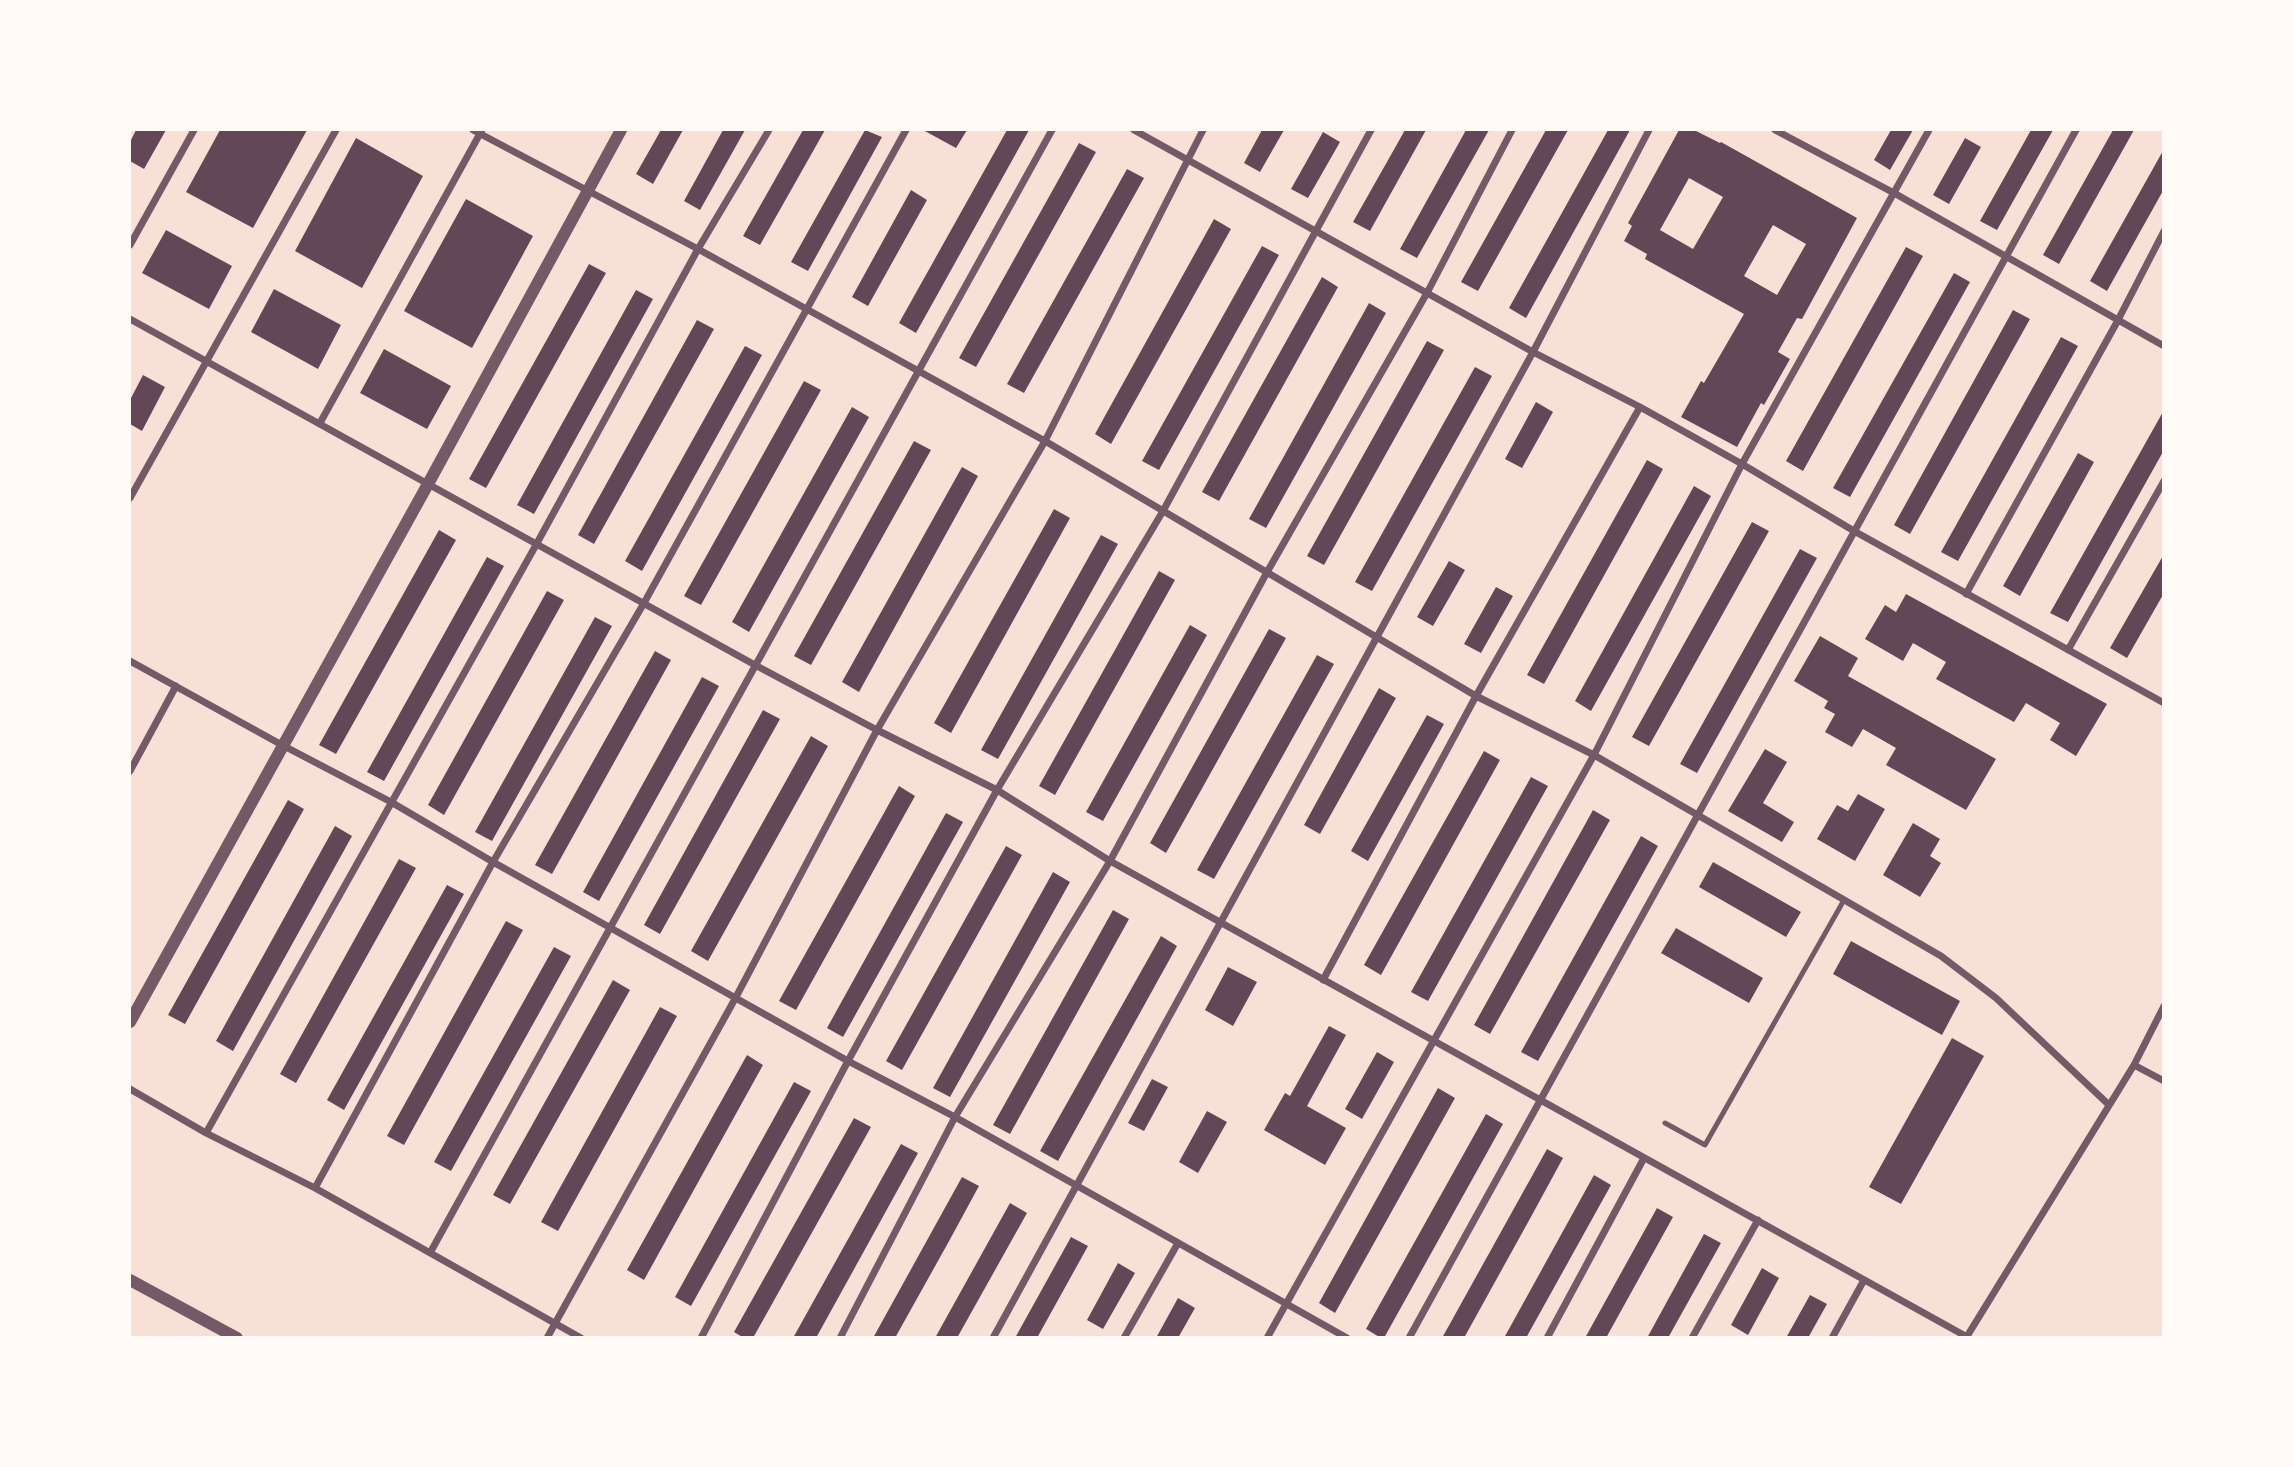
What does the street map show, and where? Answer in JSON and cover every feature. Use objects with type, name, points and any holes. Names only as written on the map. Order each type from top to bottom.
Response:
[{"type":"street","points":[[130,245],[194,130]]},
{"type":"street","points":[[130,498],[336,130]]},
{"type":"street","points":[[130,1022],[621,130]]},
{"type":"street","points":[[206,1133],[536,545],[698,249],[769,130]]},
{"type":"street","points":[[315,1188],[494,862],[644,603],[906,130]]},
{"type":"street","points":[[429,1253],[1052,130]]},
{"type":"street","points":[[1135,130],[1533,352],[1640,407],[1854,531],[2164,703]]},
{"type":"street","points":[[547,1338],[736,997],[877,730],[1045,441],[1203,130]]},
{"type":"street","points":[[701,1338],[997,790],[1163,511],[1371,130]]},
{"type":"street","points":[[840,1338],[955,1117],[1110,861],[1266,574],[1427,293],[1512,130]]},
{"type":"street","points":[[993,1338],[1533,352],[1649,130]]},
{"type":"street","points":[[1775,130],[1791,133],[2117,322],[2164,346]]},
{"type":"street","points":[[1267,1338],[1594,755],[1742,464],[1928,130]]},
{"type":"street","points":[[1409,1338],[2076,130]]},
{"type":"street","points":[[320,423],[479,131],[1045,441],[1476,696],[1594,755],[1941,956],[1996,998],[2109,1105]]},
{"type":"street","points":[[1966,594],[2164,232]]},
{"type":"street","points":[[130,319],[755,665],[997,790],[1110,861],[1967,1337],[2134,1065],[2164,1006]]},
{"type":"street","points":[[1323,980],[1476,696],[1640,407]]},
{"type":"street","points":[[2068,650],[2164,481]]},
{"type":"street","points":[[130,661],[391,802],[1347,1338]]},
{"type":"street","points":[[130,771],[176,686]]},
{"type":"street","points":[[2134,1065],[2164,1081]]},
{"type":"street","points":[[130,1089],[206,1133],[315,1188],[581,1338]]},
{"type":"street","points":[[1547,1338],[1644,1158]]},
{"type":"street","points":[[1692,1338],[1758,1220]]},
{"type":"street","points":[[1124,1338],[1178,1243]]},
{"type":"street","points":[[130,1280],[237,1338]]},
{"type":"street","points":[[1832,1338],[1864,1280]]},
{"type":"lane","points":[[1665,1122],[1705,1145],[1843,900]]},
{"type":"building","points":[[136,130],[166,130],[144,169],[130,161],[130,142]]},
{"type":"building","points":[[220,130],[307,130],[253,228],[186,192]]},
{"type":"building","points":[[661,130],[683,130],[653,184],[636,174]]},
{"type":"building","points":[[723,130],[745,130],[700,210],[684,201]]},
{"type":"building","points":[[803,130],[825,130],[760,245],[743,236]]},
{"type":"building","points":[[865,130],[882,137],[808,271],[791,262]]},
{"type":"building","points":[[923,130],[967,130],[956,148]]},
{"type":"building","points":[[1007,130],[1029,130],[916,333],[899,323]]},
{"type":"building","points":[[1262,130],[1284,130],[1260,172],[1244,163]]},
{"type":"building","points":[[1405,130],[1426,130],[1370,231],[1353,222]]},
{"type":"building","points":[[1466,130],[1489,130],[1417,258],[1400,249]]},
{"type":"building","points":[[1546,130],[1568,130],[1478,291],[1461,282]]},
{"type":"building","points":[[1608,130],[1630,130],[1526,318],[1509,308]]},
{"type":"building","points":[[1679,130],[1694,130],[1721,142],[1857,218],[1802,319],[1797,318],[1778,352],[1790,359],[1764,405],[1761,403],[1737,447],[1681,417],[1744,314],[1645,259],[1647,254],[1624,241],[1632,226],[1628,223]],"holes":[[[1689,178],[1723,197],[1693,249],[1660,230]],[[1773,225],[1806,244],[1777,295],[1744,276]]]},
{"type":"building","points":[[1891,130],[1913,130],[1890,170],[1874,160]]},
{"type":"building","points":[[2031,130],[2053,130],[1997,230],[1980,221]]},
{"type":"building","points":[[2113,130],[2134,130],[2059,264],[2043,255]]},
{"type":"building","points":[[1323,132],[1340,142],[1308,198],[1291,189]]},
{"type":"building","points":[[356,138],[423,176],[362,288],[295,251]]},
{"type":"building","points":[[1965,138],[1981,147],[1949,204],[1933,195]]},
{"type":"building","points":[[1079,143],[1096,152],[976,367],[959,358]]},
{"type":"building","points":[[2164,149],[2164,189],[2107,291],[2090,281]]},
{"type":"building","points":[[1127,169],[1144,178],[1024,393],[1007,384]]},
{"type":"building","points":[[911,190],[927,200],[868,306],[852,297]]},
{"type":"building","points":[[466,199],[533,236],[472,348],[404,311]]},
{"type":"building","points":[[1214,219],[1231,229],[1111,444],[1095,434]]},
{"type":"building","points":[[166,230],[232,266],[209,309],[142,273]]},
{"type":"building","points":[[1262,246],[1279,255],[1159,470],[1142,461]]},
{"type":"building","points":[[1906,247],[1923,256],[1803,471],[1786,461]]},
{"type":"building","points":[[589,264],[606,273],[486,488],[469,479]]},
{"type":"building","points":[[1954,273],[1970,282],[1850,497],[1833,488]]},
{"type":"building","points":[[1322,277],[1338,287],[1219,501],[1202,492]]},
{"type":"building","points":[[274,289],[341,325],[318,369],[251,332]]},
{"type":"building","points":[[636,290],[653,299],[534,514],[517,505]]},
{"type":"building","points":[[1369,303],[1386,313],[1266,528],[1249,519]]},
{"type":"building","points":[[2013,310],[2030,319],[1910,534],[1894,525]]},
{"type":"building","points":[[697,320],[714,329],[594,544],[578,535]]},
{"type":"building","points":[[2061,337],[2078,346],[1958,561],[1941,552]]},
{"type":"building","points":[[1427,341],[1444,350],[1324,565],[1307,556]]},
{"type":"building","points":[[745,346],[762,355],[642,571],[625,561]]},
{"type":"building","points":[[384,349],[451,386],[427,429],[360,393]]},
{"type":"building","points":[[1475,367],[1492,376],[1372,591],[1355,582]]},
{"type":"building","points":[[143,375],[165,387],[142,431],[130,424],[130,400]]},
{"type":"building","points":[[804,381],[821,390],[701,605],[684,596]]},
{"type":"building","points":[[1536,402],[1553,412],[1522,468],[1505,459]]},
{"type":"building","points":[[852,407],[869,417],[749,632],[732,622]]},
{"type":"building","points":[[2164,410],[2164,450],[2068,622],[2050,613]]},
{"type":"building","points":[[914,441],[931,450],[811,665],[794,656]]},
{"type":"building","points":[[2078,453],[2094,462],[2020,596],[2003,586]]},
{"type":"building","points":[[1647,460],[1663,469],[1544,684],[1527,675]]},
{"type":"building","points":[[962,467],[978,476],[859,692],[842,682]]},
{"type":"building","points":[[1694,486],[1711,496],[1591,711],[1575,701]]},
{"type":"building","points":[[1054,509],[1070,518],[951,733],[934,723]]},
{"type":"building","points":[[1752,522],[1769,531],[1649,746],[1632,737]]},
{"type":"building","points":[[439,530],[456,540],[336,754],[319,745]]},
{"type":"building","points":[[1101,535],[1118,544],[998,759],[981,750]]},
{"type":"building","points":[[1800,549],[1817,558],[1697,773],[1680,764]]},
{"type":"building","points":[[2164,554],[2164,593],[2127,658],[2110,648]]},
{"type":"building","points":[[487,557],[504,566],[384,781],[367,772]]},
{"type":"building","points":[[1449,561],[1465,570],[1433,626],[1417,617]]},
{"type":"building","points":[[1159,571],[1175,580],[1055,795],[1039,786]]},
{"type":"building","points":[[1496,587],[1513,596],[1481,653],[1464,644]]},
{"type":"building","points":[[547,591],[564,600],[444,815],[428,805]]},
{"type":"building","points":[[1906,594],[2107,704],[2076,756],[2050,740],[2060,723],[2026,703],[2014,722],[1936,679],[1946,662],[1913,643],[1903,661],[1865,639],[1885,605],[1896,612]]},
{"type":"building","points":[[595,617],[612,626],[492,841],[475,832]]},
{"type":"building","points":[[1190,625],[1207,635],[1103,821],[1086,812]]},
{"type":"building","points":[[1269,629],[1286,638],[1166,853],[1150,843]]},
{"type":"building","points":[[1820,636],[1858,658],[1848,676],[1996,759],[1966,810],[1886,765],[1896,748],[1863,729],[1852,747],[1825,732],[1835,714],[1824,708],[1828,701],[1794,681]]},
{"type":"building","points":[[655,651],[671,660],[552,874],[535,865]]},
{"type":"building","points":[[1317,655],[1334,664],[1214,879],[1197,870]]},
{"type":"building","points":[[702,677],[719,686],[599,901],[583,892]]},
{"type":"building","points":[[1379,688],[1396,698],[1320,834],[1304,825]]},
{"type":"building","points":[[763,710],[780,719],[660,934],[644,925]]},
{"type":"building","points":[[1427,715],[1444,724],[1368,861],[1351,851]]},
{"type":"building","points":[[811,736],[828,746],[708,961],[691,951]]},
{"type":"building","points":[[1765,749],[1787,762],[1763,803],[1794,822],[1782,842],[1728,811]]},
{"type":"building","points":[[1484,751],[1500,760],[1381,975],[1364,965]]},
{"type":"building","points":[[1531,777],[1548,786],[1428,1001],[1411,992]]},
{"type":"building","points":[[899,786],[915,796],[796,1010],[779,1001]]},
{"type":"building","points":[[1858,794],[1885,809],[1855,861],[1817,839],[1837,805],[1848,811]]},
{"type":"building","points":[[288,800],[304,809],[185,1024],[168,1015]]},
{"type":"building","points":[[1593,810],[1610,820],[1490,1034],[1474,1025]]},
{"type":"building","points":[[946,813],[963,822],[843,1037],[827,1028]]},
{"type":"building","points":[[1913,823],[1940,839],[1930,856],[1941,863],[1920,897],[1883,875]]},
{"type":"building","points":[[335,826],[352,836],[233,1051],[216,1041]]},
{"type":"building","points":[[1641,836],[1658,846],[1538,1061],[1521,1052]]},
{"type":"building","points":[[1006,846],[1022,855],[902,1070],[886,1061]]},
{"type":"building","points":[[399,859],[416,868],[296,1083],[280,1074]]},
{"type":"building","points":[[1713,862],[1801,912],[1786,937],[1699,887]]},
{"type":"building","points":[[1053,872],[1070,882],[950,1097],[933,1088]]},
{"type":"building","points":[[447,885],[464,894],[344,1110],[327,1100]]},
{"type":"building","points":[[1113,910],[1129,919],[1010,1134],[993,1125]]},
{"type":"building","points":[[506,921],[523,930],[404,1145],[387,1136]]},
{"type":"building","points":[[1676,928],[1763,978],[1749,1003],[1661,953]]},
{"type":"building","points":[[1161,936],[1177,946],[1058,1161],[1040,1151]]},
{"type":"building","points":[[1851,941],[1960,1001],[1942,1035],[1833,974]]},
{"type":"building","points":[[554,947],[571,956],[451,1171],[434,1162]]},
{"type":"building","points":[[1228,967],[1257,982],[1233,1026],[1205,1010]]},
{"type":"building","points":[[613,980],[630,990],[510,1204],[493,1195]]},
{"type":"building","points":[[660,1007],[677,1016],[558,1231],[541,1222]]},
{"type":"building","points":[[1329,1026],[1346,1035],[1307,1106],[1346,1128],[1325,1165],[1264,1130],[1285,1093],[1290,1096]]},
{"type":"building","points":[[1952,1038],[1984,1056],[1901,1204],[1869,1187]]},
{"type":"building","points":[[1377,1052],[1394,1062],[1362,1119],[1345,1109]]},
{"type":"building","points":[[747,1055],[763,1065],[644,1280],[627,1270]]},
{"type":"building","points":[[1152,1079],[1168,1087],[1144,1131],[1128,1123]]},
{"type":"building","points":[[794,1082],[811,1091],[691,1306],[675,1297]]},
{"type":"building","points":[[1438,1088],[1455,1098],[1335,1313],[1319,1303]]},
{"type":"building","points":[[1207,1111],[1227,1122],[1198,1173],[1179,1162]]},
{"type":"building","points":[[1486,1114],[1503,1124],[1384,1338],[1381,1338],[1366,1329]]},
{"type":"building","points":[[854,1118],[871,1127],[753,1338],[744,1338],[734,1332]]},
{"type":"building","points":[[901,1144],[918,1153],[816,1338],[793,1338]]},
{"type":"building","points":[[1547,1149],[1563,1158],[1464,1338],[1442,1338]]},
{"type":"building","points":[[1594,1175],[1611,1185],[1526,1338],[1504,1338]]},
{"type":"building","points":[[962,1177],[979,1186],[948,1243],[895,1338],[873,1338]]},
{"type":"building","points":[[1010,1203],[1027,1213],[957,1338],[935,1338]]},
{"type":"building","points":[[1657,1208],[1673,1217],[1606,1338],[1585,1338]]},
{"type":"building","points":[[1704,1234],[1721,1243],[1668,1338],[1647,1338]]},
{"type":"building","points":[[1071,1237],[1088,1246],[1037,1338],[1015,1338]]},
{"type":"building","points":[[1118,1263],[1135,1273],[1103,1329],[1087,1320]]},
{"type":"building","points":[[1762,1268],[1779,1278],[1748,1335],[1731,1325]]},
{"type":"building","points":[[1810,1295],[1827,1304],[1808,1338],[1786,1338]]},
{"type":"building","points":[[1178,1298],[1195,1308],[1178,1338],[1156,1338]]}]
